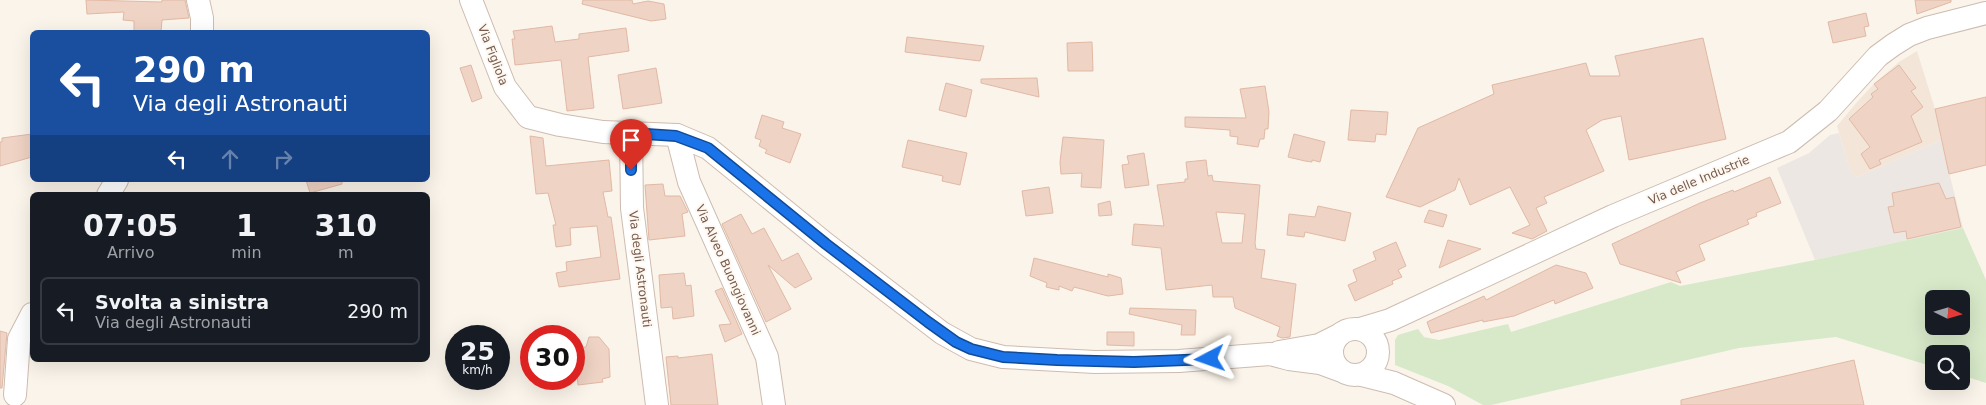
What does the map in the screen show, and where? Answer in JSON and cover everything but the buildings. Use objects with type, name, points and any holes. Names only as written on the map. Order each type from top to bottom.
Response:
[{"type":"street","points":[[198,0],[202,18],[202,30]]},
{"type":"street","name":"Via Figliola","points":[[472,0],[505,87],[528,117],[560,125],[603,132],[676,136],[708,148],[826,244],[942,333],[971,349],[1003,357],[1096,362],[1180,361],[1270,354],[1288,359],[1320,363],[1339,370]]},
{"type":"street","name":"Via delle Industrie","points":[[1270,354],[1289,349],[1363,341],[1390,320],[1613,216],[1789,142],[1828,111],[1878,56],[1909,35],[1927,28],[1986,13]]},
{"type":"street","name":"Via degli Astronauti","points":[[631,133],[632,208],[657,405]]},
{"type":"street","name":"Via Alveo Buongiovanni","points":[[676,136],[688,182],[768,357],[774,405]]},
{"type":"street","points":[[15,395],[19,339],[30,318]]},
{"type":"street","points":[[1363,341],[1332,348],[1332,356],[1339,370],[1346,374],[1362,375],[1394,383],[1444,405]]},
{"type":"street","points":[[1362,375],[1369,372],[1374,366],[1363,341]]},
{"type":"street","points":[[1363,341],[1394,383]]},
{"type":"shaded area","points":[[1917,51],[1935,109],[1941,140],[1857,177],[1851,172],[1837,126],[1874,84],[1899,62]]},
{"type":"shaded area","points":[[1839,133],[1851,172],[1857,177],[1941,140],[1963,228],[1815,260],[1777,168],[1809,153],[1830,135]]},
{"type":"green space","points":[[1963,228],[1986,280],[1986,383],[1970,378],[1970,345],[1925,345],[1925,364],[1836,337],[1739,348],[1491,405],[1483,405],[1448,386],[1395,365],[1395,340],[1398,335],[1418,329],[1424,337],[1439,340],[1508,324],[1511,332],[1671,282],[1680,286],[1815,260]]},
{"type":"route","points":[[631,170],[631,133],[676,136],[708,148],[826,244],[942,333],[956,342],[986,354],[1003,357],[1096,362],[1210,359]]}]
